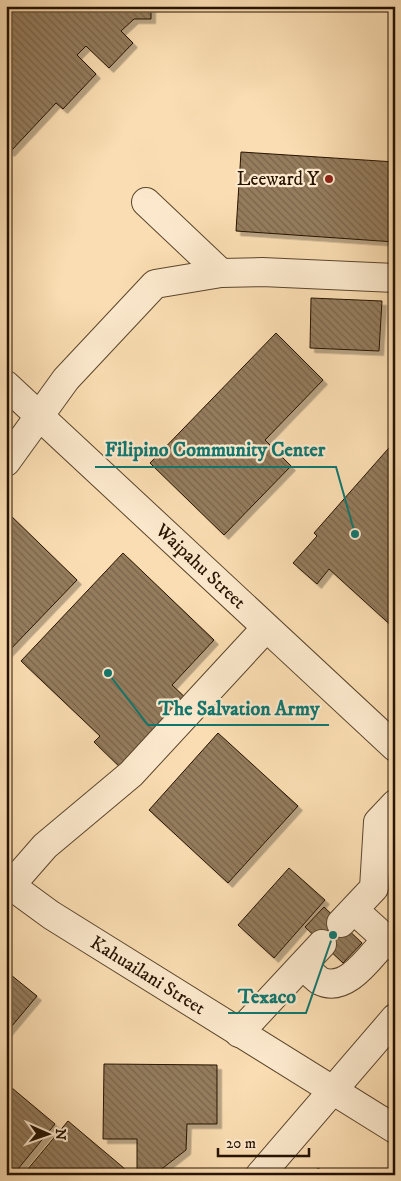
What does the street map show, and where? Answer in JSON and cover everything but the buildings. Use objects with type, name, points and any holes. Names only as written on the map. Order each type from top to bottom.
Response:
[{"type":"street","points":[[146,202],[221,273]]},
{"type":"street","points":[[6,462],[66,380],[155,284],[221,273],[262,272],[395,278]]},
{"type":"street","name":"Waipahu Street","points":[[6,385],[395,747]]},
{"type":"street","points":[[8,884],[45,846],[131,774],[266,628]]},
{"type":"street","points":[[303,965],[320,981],[330,983],[341,982],[351,977],[391,944],[348,916],[374,888],[378,822],[395,804]]},
{"type":"street","name":"Kahuailani Street","points":[[8,884],[51,915],[395,1130]]},
{"type":"street","points":[[239,1032],[322,944]]},
{"type":"street","points":[[260,1175],[395,1018]]},
{"type":"place","name":"Leeward Y","points":[[329,179]]},
{"type":"place","name":"Filipino Community Center","points":[[355,534]]},
{"type":"place","name":"The Salvation Army","points":[[108,673]]},
{"type":"place","name":"Texaco","points":[[333,935]]}]
